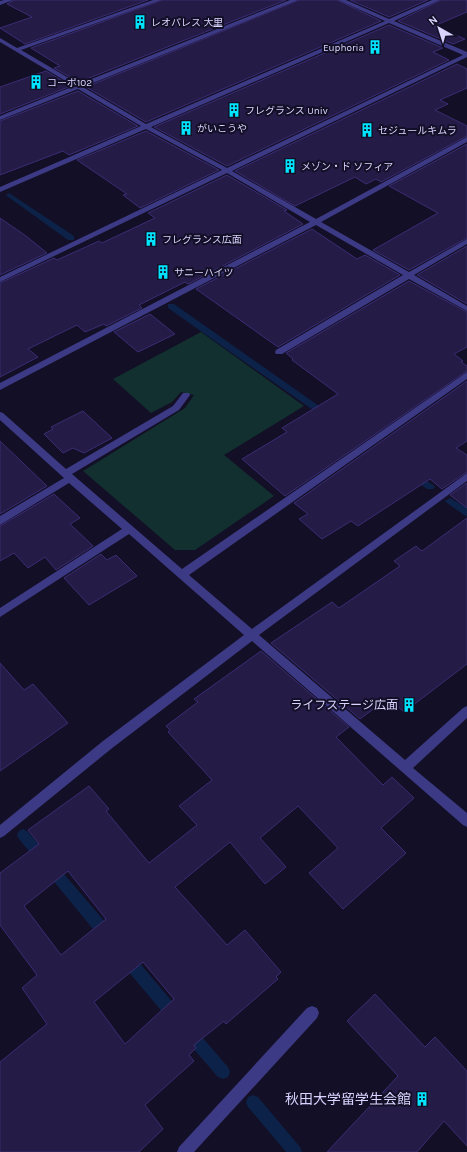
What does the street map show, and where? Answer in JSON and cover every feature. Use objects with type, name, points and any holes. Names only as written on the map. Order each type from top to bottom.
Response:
[{"type":"street","points":[[0,4],[10,0]]},
{"type":"street","points":[[16,50],[158,0]]},
{"type":"street","points":[[0,118],[295,0]]},
{"type":"street","points":[[341,0],[467,55]]},
{"type":"street","points":[[0,190],[437,0]]},
{"type":"street","points":[[0,40],[147,127],[228,171],[467,309]]},
{"type":"street","points":[[0,280],[467,55]]},
{"type":"street","points":[[0,387],[315,222],[467,139]]},
{"type":"street","points":[[278,352],[467,241]]},
{"type":"street","points":[[183,574],[467,375]]},
{"type":"street","points":[[0,521],[67,476],[176,408],[186,395]]},
{"type":"street","points":[[0,415],[67,476],[183,574],[467,821]]},
{"type":"street","points":[[0,832],[107,745],[252,635],[467,476]]},
{"type":"street","points":[[0,613],[130,529]]},
{"type":"street","points":[[406,767],[467,711]]},
{"type":"street","points":[[184,1152],[312,1013]]},
{"type":"green space","points":[[201,332],[304,406],[224,455],[274,496],[195,550],[175,550],[83,471],[185,408],[194,395],[181,392],[172,402],[151,413],[113,379]]},
{"type":"building","points":[[14,0],[148,0],[25,44],[0,28],[32,17],[7,4]]},
{"type":"building","points":[[162,0],[286,0],[79,82],[54,68],[60,66],[31,48]]},
{"type":"building","points":[[299,0],[337,0],[381,21],[146,122],[86,87]]},
{"type":"building","points":[[350,0],[428,0],[389,17]]},
{"type":"building","points":[[441,0],[467,0],[467,12],[434,26],[465,39],[453,44],[398,21]]},
{"type":"building","points":[[389,25],[443,48],[433,52],[449,60],[227,166],[154,127]]},
{"type":"building","points":[[457,64],[467,69],[467,88],[440,100],[448,104],[435,110],[467,126],[467,136],[381,182],[376,179],[366,184],[355,177],[295,206],[235,171]]},
{"type":"building","points":[[46,71],[71,86],[0,114],[0,87]]},
{"type":"building","points":[[78,91],[138,126],[69,155],[63,151],[0,175],[0,121]]},
{"type":"building","points":[[146,131],[219,170],[140,208],[123,195],[127,194],[77,160]]},
{"type":"building","points":[[467,144],[467,238],[409,270],[373,250],[438,213],[389,186]]},
{"type":"building","points":[[227,175],[287,210],[284,211],[303,224],[188,284],[185,282],[139,305],[142,308],[106,326],[104,324],[85,332],[77,325],[28,349],[38,357],[0,377],[0,283],[54,258],[57,260],[99,241],[102,243],[155,218],[148,213]]},
{"type":"building","points":[[0,218],[26,236],[47,253],[0,275]]},
{"type":"building","points":[[312,229],[357,259],[365,255],[400,275],[278,347],[196,289]]},
{"type":"building","points":[[467,246],[467,304],[417,275]]},
{"type":"building","points":[[409,281],[467,312],[467,347],[454,354],[467,366],[467,371],[285,496],[242,459],[287,432],[282,428],[338,394],[292,360],[293,359],[286,353]]},
{"type":"building","points":[[150,314],[175,334],[138,352],[114,332]]},
{"type":"building","points":[[467,381],[467,441],[456,448],[467,455],[467,472],[442,489],[430,479],[358,526],[351,521],[322,539],[299,519],[308,514],[294,503]]},
{"type":"building","points":[[83,411],[112,438],[84,453],[73,448],[63,453],[44,434],[53,429],[51,427]]},
{"type":"building","points":[[0,441],[47,486],[0,514]]},
{"type":"building","points":[[467,483],[467,508],[450,495]]},
{"type":"building","points":[[54,494],[80,518],[70,524],[93,546],[56,570],[45,557],[28,568],[14,553],[0,561],[0,526]]},
{"type":"building","points":[[467,518],[467,664],[404,712],[388,698],[360,719],[271,643],[332,602],[339,608],[400,566],[394,561],[416,546],[422,551]]},
{"type":"building","points":[[101,554],[107,560],[116,555],[137,576],[89,605],[64,578]]},
{"type":"building","points":[[261,651],[349,727],[336,737],[383,785],[392,777],[414,798],[381,828],[406,853],[343,909],[309,873],[338,848],[298,806],[260,838],[286,867],[265,884],[230,842],[175,887],[227,945],[245,930],[281,972],[276,977],[278,979],[226,1024],[224,1021],[194,1045],[196,1048],[189,1055],[194,1061],[145,1105],[163,1129],[139,1152],[0,1152],[0,1062],[47,1024],[22,988],[37,975],[0,925],[0,873],[39,844],[28,830],[89,786],[109,809],[106,811],[149,863],[197,825],[179,806],[212,780],[168,732],[170,730],[166,726],[198,702],[194,699]],"holes":[[[68,871],[106,919],[61,955],[24,906]],[[143,962],[174,999],[125,1044],[94,1002]]]},
{"type":"building","points":[[0,663],[24,690],[33,684],[68,723],[0,771]]},
{"type":"building","name":"秋田大学留学生会館","points":[[375,994],[425,1047],[435,1037],[467,1071],[467,1146],[444,1121],[417,1152],[327,1152],[398,1076],[347,1021]]},
{"type":"waterway","points":[[9,195],[71,238]]},
{"type":"waterway","points":[[171,306],[326,415]]},
{"type":"waterway","points":[[413,475],[430,487]]},
{"type":"waterway","points":[[450,501],[467,513]]},
{"type":"waterway","points":[[23,835],[107,935]]},
{"type":"waterway","points":[[127,959],[175,1016]]},
{"type":"waterway","points":[[189,1033],[223,1072]]},
{"type":"waterway","points":[[253,1102],[295,1152]]},
{"type":"place","name":"レオパレス 大里","points":[[140,22]]},
{"type":"place","name":"Euphoria","points":[[375,47]]},
{"type":"place","name":"コーポ102","points":[[36,82]]},
{"type":"place","name":"フレグランス Univ","points":[[234,110]]},
{"type":"place","name":"がいこうや","points":[[186,128]]},
{"type":"place","name":"セジュールキムラ","points":[[367,130]]},
{"type":"place","name":"メゾン・ド ソフィア","points":[[290,166]]},
{"type":"place","name":"フレグランス広面","points":[[151,239]]},
{"type":"place","name":"サニーハイツ","points":[[163,272]]},
{"type":"place","name":"ライフステージ広面","points":[[409,705]]},
{"type":"place","name":"秋田大学留学生会館","points":[[422,1099]]}]
